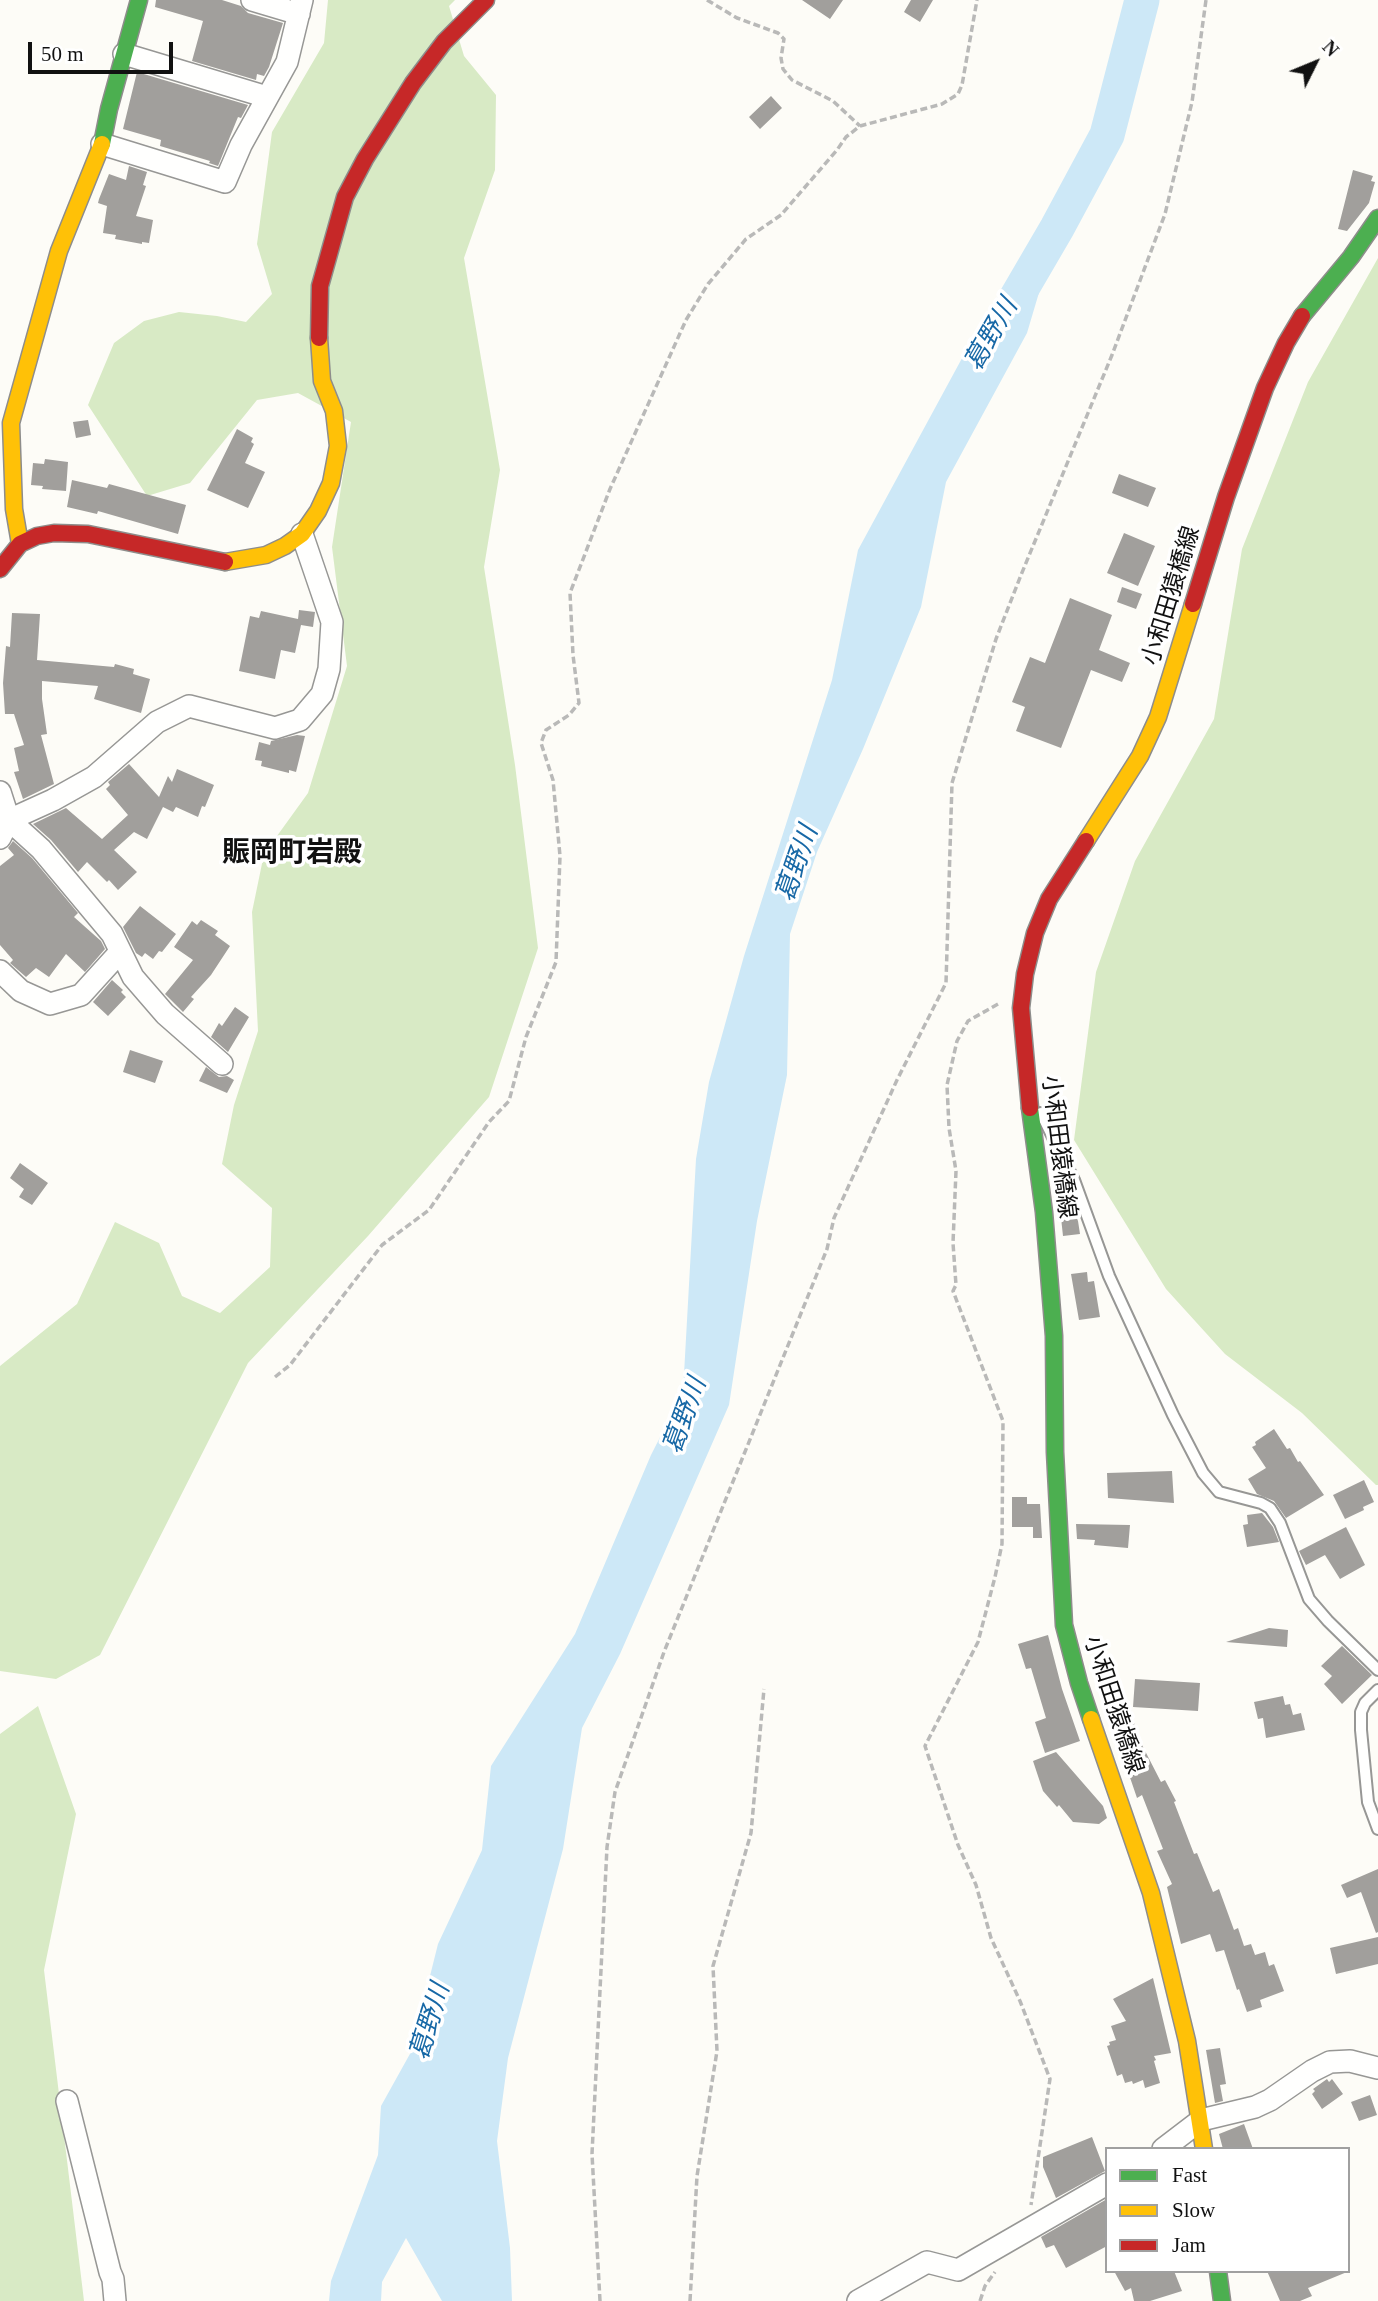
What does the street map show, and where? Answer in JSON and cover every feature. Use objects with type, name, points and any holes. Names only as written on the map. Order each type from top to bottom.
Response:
[{"type":"main road","points":[[20,544],[6,420],[60,251],[102,144],[139,0]]},
{"type":"main road","points":[[0,574],[20,544],[37,536],[54,533],[88,534],[222,563],[266,555],[302,534],[318,511],[331,483],[338,446],[334,411],[322,381],[318,330],[320,286],[345,197],[365,159],[413,83],[444,43],[486,0]]},
{"type":"main road","name":"小和田猿橋線","points":[[1204,2147],[1187,2041],[1151,1893],[1079,1683],[1064,1625],[1055,1452],[1054,1336],[1044,1212],[1028,1097],[1021,1008],[1035,933],[1049,899],[1113,802],[1140,756],[1158,717],[1226,497],[1265,388],[1286,343],[1304,313],[1351,257],[1378,218]]},
{"type":"main road","points":[[1218,2273],[1222,2301]]},
{"type":"street","points":[[102,144],[225,182],[240,145],[287,62],[301,7],[252,0]]},
{"type":"street","points":[[124,54],[267,97]]},
{"type":"street","points":[[5,829],[94,777],[158,722],[189,706],[275,728],[300,720],[322,694],[329,668],[332,622],[302,534]]},
{"type":"street","points":[[0,792],[5,829]]},
{"type":"street","points":[[5,829],[41,849],[113,934],[133,977],[165,1014],[222,1064]]},
{"type":"street","points":[[0,971],[21,991],[50,1004],[81,995],[120,952]]},
{"type":"street","points":[[1166,2147],[1201,2120],[1255,2107],[1330,2062],[1350,2061],[1378,2068]]},
{"type":"street","points":[[67,2101],[113,2279],[115,2301]]},
{"type":"street","points":[[858,2301],[927,2262],[958,2270],[1105,2185]]},
{"type":"lane","points":[[1028,1097],[1043,1117],[1068,1165],[1109,1276],[1203,1473],[1219,1492],[1270,1508],[1280,1523],[1309,1599],[1378,1670]]},
{"type":"lane","points":[[1378,1690],[1365,1703],[1361,1712],[1361,1730],[1368,1802],[1378,1829]]},
{"type":"path","points":[[707,0],[737,19],[778,33],[784,39],[783,69],[792,80],[833,101],[860,126]]},
{"type":"path","points":[[275,1377],[290,1364],[382,1245],[429,1210],[489,1122],[509,1101],[526,1037],[556,962],[560,856],[553,780],[541,743],[546,730],[569,715],[579,703],[570,593],[610,489],[695,304],[708,284],[746,239],[782,215],[846,137],[860,126],[942,104],[958,93],[962,85],[977,0]]},
{"type":"path","points":[[600,2301],[592,2154],[607,1847],[615,1792],[664,1652],[827,1249],[834,1218],[897,1080],[946,983],[952,783],[1006,613],[1112,355],[1164,214],[1192,102],[1206,0]]},
{"type":"path","points":[[1021,1008],[1000,1003],[968,1021],[957,1041],[947,1085],[949,1128],[956,1171],[953,1243],[956,1286],[953,1291],[1003,1421],[1002,1532],[995,1577],[978,1642],[925,1746],[958,1846],[976,1885],[991,1938],[1020,2001],[1050,2079],[1032,2200],[1024,2234]]},
{"type":"path","points":[[690,2301],[697,2176],[717,2051],[713,1966],[751,1833],[764,1689]]},
{"type":"green space","points":[[328,0],[455,0],[449,6],[464,56],[496,95],[495,170],[464,258],[500,470],[484,567],[515,765],[538,948],[489,1097],[368,1236],[248,1363],[100,1655],[56,1679],[0,1671],[0,1366],[77,1304],[115,1222],[159,1243],[182,1296],[220,1313],[270,1267],[272,1208],[222,1164],[234,1105],[258,1031],[252,912],[264,854],[308,793],[347,666],[332,547],[351,422],[298,393],[257,400],[190,483],[147,496],[88,405],[114,343],[144,321],[179,312],[246,322],[272,294],[257,244],[272,132],[324,43]]},
{"type":"green space","points":[[1378,258],[1376,1485],[1302,1413],[1225,1354],[1166,1289],[1074,1140],[1096,972],[1135,861],[1214,719],[1242,549],[1308,382]]},
{"type":"green space","points":[[38,1706],[76,1814],[44,1970],[84,2301],[0,2301],[0,1734]]},
{"type":"water","points":[[1036,255],[1046,269],[1027,333],[946,482],[921,607],[817,852],[790,934],[787,1075],[757,1221],[729,1405],[620,1654],[582,1728],[563,1849],[508,2058],[497,2141],[510,2248],[512,2301],[442,2301],[406,2238],[382,2282],[381,2301],[329,2301],[331,2281],[378,2155],[381,2106],[411,2052],[438,1944],[482,1850],[491,1766],[575,1634],[651,1455],[683,1392],[696,1159],[709,1082],[744,956],[832,680],[858,550],[967,349],[1005,300],[1028,258]]},
{"type":"building","points":[[156,0],[222,0],[241,6],[248,13],[283,23],[264,76],[257,74],[256,80],[192,61],[203,21],[155,7]]},
{"type":"building","points":[[802,0],[843,0],[830,19]]},
{"type":"building","points":[[911,0],[933,0],[920,22],[904,12]]},
{"type":"building","points":[[137,72],[248,105],[241,118],[238,117],[218,166],[209,163],[210,161],[160,146],[161,140],[123,129]]},
{"type":"building","points":[[771,96],[782,108],[760,129],[749,117]]},
{"type":"building","points":[[129,166],[147,172],[143,185],[146,186],[136,216],[153,220],[149,243],[115,239],[116,235],[103,233],[107,206],[98,203],[99,199],[109,174],[126,180]]},
{"type":"building","points":[[1353,170],[1373,176],[1371,181],[1375,182],[1369,203],[1347,231],[1338,229]]},
{"type":"building","points":[[88,420],[91,435],[76,438],[73,422]]},
{"type":"building","points":[[237,429],[253,438],[251,442],[254,444],[245,463],[265,472],[248,508],[207,490]]},
{"type":"building","points":[[45,459],[68,462],[66,491],[31,485],[33,463],[44,464]]},
{"type":"building","points":[[1119,474],[1156,488],[1148,507],[1112,493]]},
{"type":"building","points":[[72,480],[107,488],[109,484],[186,505],[178,534],[98,511],[97,514],[67,507]]},
{"type":"building","points":[[1124,533],[1155,546],[1138,586],[1107,573]]},
{"type":"building","points":[[1122,587],[1142,594],[1136,609],[1117,602]]},
{"type":"building","points":[[1070,598],[1112,615],[1099,650],[1130,663],[1122,682],[1091,670],[1061,748],[1016,731],[1025,707],[1012,702],[1030,657],[1045,663]]},
{"type":"building","points":[[299,610],[315,612],[313,627],[301,625],[295,653],[281,650],[275,679],[239,671],[250,616],[259,618],[261,611],[298,619]]},
{"type":"building","points":[[12,613],[40,614],[37,660],[114,667],[115,664],[134,669],[133,674],[150,679],[141,713],[94,699],[98,686],[42,681],[47,734],[41,735],[54,784],[23,799],[14,772],[19,771],[14,748],[24,745],[14,714],[5,714],[3,683],[6,646],[10,647]]},
{"type":"building","points":[[297,735],[305,736],[296,772],[289,770],[289,773],[261,766],[262,761],[255,760],[259,742],[270,745],[271,741]]},
{"type":"building","points":[[129,764],[159,797],[168,776],[172,782],[177,769],[214,785],[198,817],[176,807],[173,812],[163,807],[147,839],[134,832],[114,850],[137,872],[118,890],[87,862],[78,872],[51,840],[33,824],[66,808],[102,839],[128,815],[106,789],[110,785],[108,782]]},
{"type":"building","points":[[13,841],[32,858],[78,913],[74,917],[101,941],[105,949],[85,972],[66,954],[49,977],[36,968],[26,977],[10,963],[13,960],[0,945],[0,866],[14,855],[8,848]]},
{"type":"building","points":[[140,906],[176,934],[153,959],[145,953],[142,957],[136,953],[123,927]]},
{"type":"building","points":[[201,920],[218,931],[215,935],[230,946],[211,975],[191,997],[194,999],[183,1012],[165,994],[193,960],[174,947],[192,921],[197,925]]},
{"type":"building","points":[[112,980],[123,990],[121,992],[126,997],[108,1016],[93,1002]]},
{"type":"building","points":[[235,1007],[249,1017],[228,1052],[211,1037],[219,1023],[222,1026]]},
{"type":"building","points":[[130,1050],[163,1061],[155,1083],[123,1072]]},
{"type":"building","points":[[206,1067],[219,1077],[227,1076],[234,1080],[227,1093],[199,1081]]},
{"type":"building","points":[[20,1163],[48,1183],[32,1205],[19,1197],[24,1189],[10,1178]]},
{"type":"building","points":[[1055,1163],[1078,1221],[1080,1234],[1063,1236]]},
{"type":"building","points":[[1087,1272],[1088,1282],[1094,1281],[1100,1317],[1079,1320],[1071,1274]]},
{"type":"building","points":[[1274,1429],[1324,1495],[1286,1518],[1274,1501],[1257,1494],[1248,1479],[1266,1468],[1252,1447]]},
{"type":"building","points":[[1172,1471],[1174,1503],[1108,1498],[1107,1473]]},
{"type":"building","points":[[1364,1480],[1374,1502],[1345,1519],[1333,1495]]},
{"type":"building","points":[[1012,1497],[1027,1497],[1027,1504],[1040,1504],[1042,1538],[1033,1538],[1033,1527],[1012,1527]]},
{"type":"building","points":[[1262,1513],[1273,1527],[1279,1542],[1247,1547],[1243,1525],[1248,1524],[1247,1515]]},
{"type":"building","points":[[1076,1524],[1130,1525],[1128,1548],[1094,1545],[1095,1540],[1077,1539]]},
{"type":"building","points":[[1346,1527],[1365,1565],[1340,1579],[1325,1555],[1306,1565],[1299,1551]]},
{"type":"building","points":[[1269,1628],[1288,1630],[1287,1647],[1226,1642]]},
{"type":"building","points":[[1048,1635],[1062,1689],[1080,1741],[1045,1753],[1035,1722],[1046,1718],[1031,1668],[1026,1669],[1018,1644]]},
{"type":"building","points":[[1342,1646],[1372,1675],[1342,1704],[1324,1684],[1332,1676],[1321,1666]]},
{"type":"building","points":[[1135,1679],[1200,1683],[1198,1711],[1133,1707]]},
{"type":"building","points":[[1283,1696],[1285,1705],[1290,1704],[1293,1715],[1301,1713],[1305,1730],[1266,1738],[1263,1718],[1258,1719],[1254,1702]]},
{"type":"building","points":[[1131,1711],[1140,1746],[1142,1745],[1161,1782],[1165,1780],[1176,1801],[1174,1802],[1194,1854],[1197,1853],[1213,1892],[1219,1889],[1234,1930],[1238,1928],[1244,1946],[1251,1944],[1255,1955],[1265,1952],[1269,1966],[1274,1964],[1284,1991],[1260,2000],[1262,2007],[1247,2012],[1224,1950],[1216,1952],[1210,1934],[1181,1944],[1167,1887],[1172,1884],[1157,1851],[1163,1849],[1142,1795],[1137,1798],[1109,1716]]},
{"type":"building","points":[[1056,1752],[1103,1806],[1107,1818],[1099,1824],[1073,1822],[1043,1791],[1033,1761]]},
{"type":"building","points":[[1378,1869],[1376,1933],[1361,1892],[1347,1898],[1341,1885]]},
{"type":"building","points":[[1378,1937],[1378,1964],[1336,1974],[1330,1948]]},
{"type":"building","points":[[1153,1978],[1171,2053],[1154,2056],[1160,2083],[1145,2088],[1143,2080],[1133,2084],[1132,2081],[1125,2083],[1122,2074],[1117,2076],[1107,2046],[1110,2045],[1109,2042],[1116,2040],[1111,2026],[1126,2021],[1113,1999]]},
{"type":"building","points":[[1220,2048],[1226,2084],[1220,2085],[1223,2101],[1215,2103],[1206,2050]]},
{"type":"building","points":[[1327,2079],[1329,2082],[1332,2079],[1343,2094],[1322,2109],[1312,2094],[1315,2091],[1313,2089]]},
{"type":"building","points":[[1370,2095],[1377,2115],[1359,2121],[1351,2102]]},
{"type":"building","points":[[1244,2124],[1252,2147],[1222,2147],[1219,2134]]},
{"type":"building","points":[[1092,2137],[1105,2171],[1056,2198],[1043,2167],[1043,2157]]},
{"type":"building","points":[[1105,2200],[1105,2247],[1066,2268],[1054,2245],[1046,2248],[1041,2237]]},
{"type":"building","points":[[1115,2273],[1175,2273],[1182,2291],[1150,2301],[1134,2301],[1131,2288],[1125,2291]]},
{"type":"building","points":[[1268,2273],[1345,2273],[1308,2288],[1312,2296],[1300,2301],[1280,2301]]},
{"type":"waterway","name":"葛野川","points":[[1015,300],[1107,135],[1142,0]]},
{"type":"traffic: fast","points":[[102,144],[139,0]]},
{"type":"traffic: fast","points":[[1302,316],[1351,257],[1378,218]]},
{"type":"traffic: fast","points":[[1030,1108],[1044,1212],[1054,1336],[1055,1452],[1064,1625],[1091,1719]]},
{"type":"traffic: fast","points":[[1218,2273],[1222,2301]]},
{"type":"traffic: slow","points":[[20,544],[14,509],[11,423],[59,251],[102,144]]},
{"type":"traffic: slow","points":[[225,562],[266,555],[302,534],[318,511],[331,483],[338,446],[334,411],[322,381],[319,338]]},
{"type":"traffic: slow","points":[[1086,841],[1140,756],[1158,717],[1193,604]]},
{"type":"traffic: slow","points":[[1091,1719],[1151,1893],[1187,2041],[1204,2147]]},
{"type":"traffic: jam","points":[[319,338],[320,286],[345,197],[365,159],[413,83],[444,42],[486,0]]},
{"type":"traffic: jam","points":[[1193,604],[1226,497],[1265,388],[1302,316]]},
{"type":"traffic: jam","points":[[0,569],[20,544],[37,536],[54,533],[88,534],[225,562]]},
{"type":"traffic: jam","points":[[1030,1108],[1021,1008],[1025,974],[1035,933],[1049,899],[1086,841]]},
{"type":"district","name":"賑岡町岩殿","points":[[292,854]]}]
